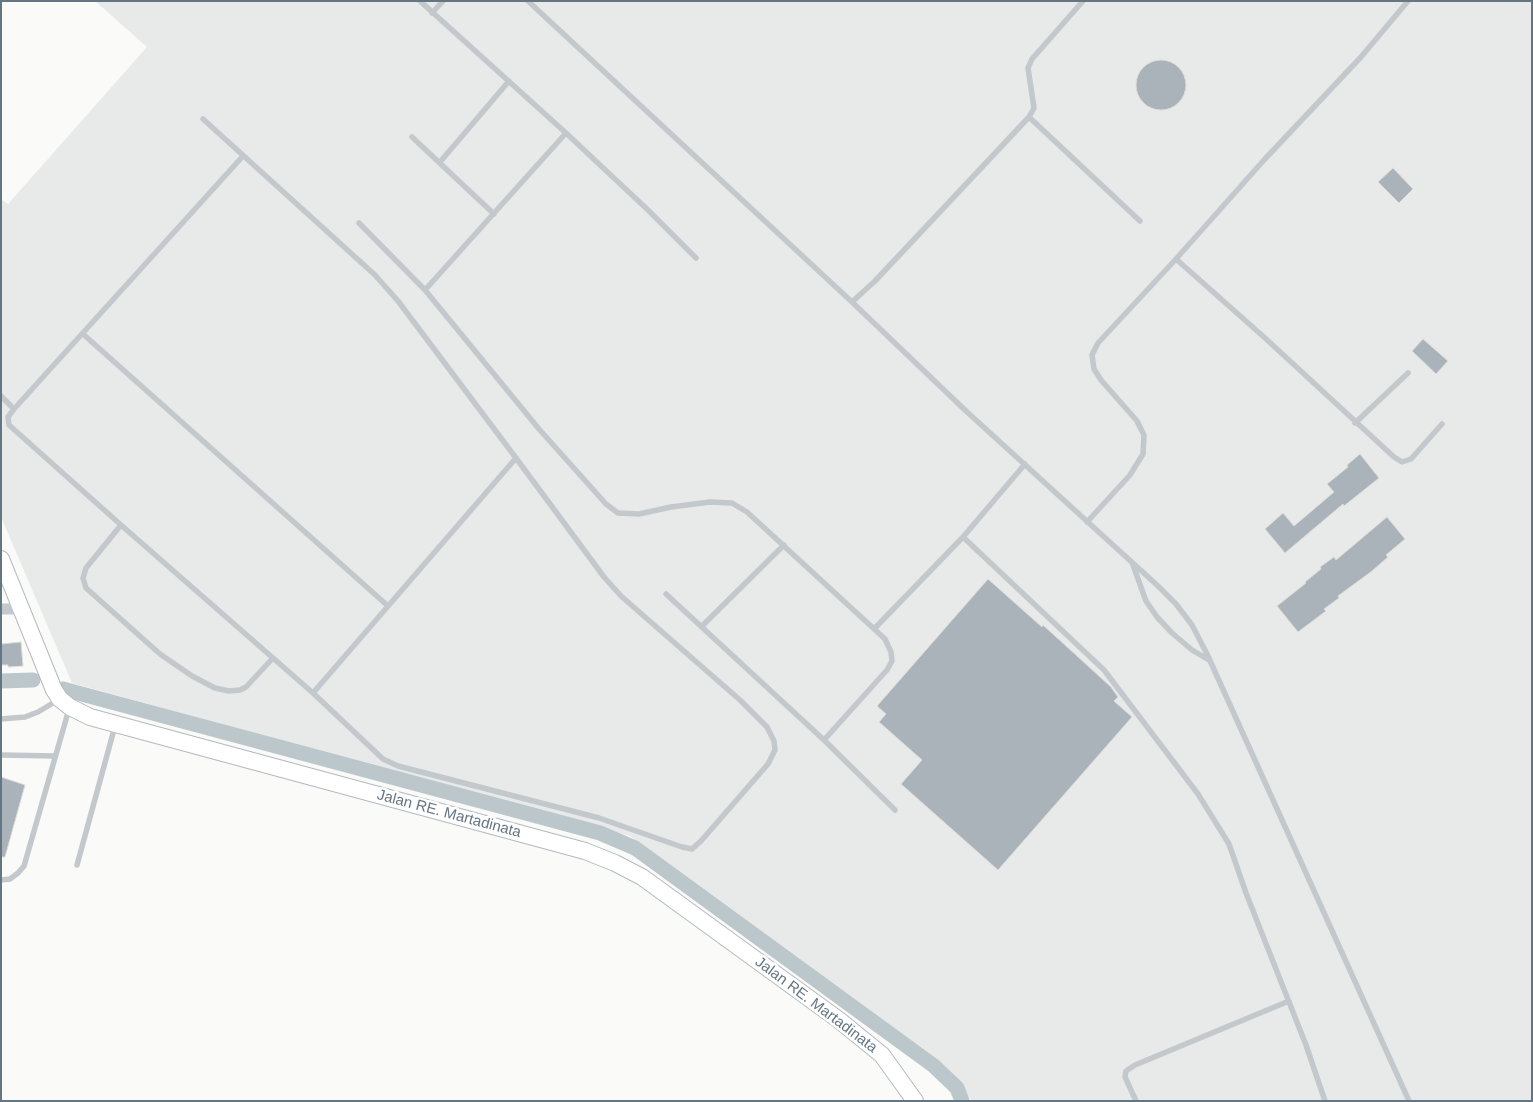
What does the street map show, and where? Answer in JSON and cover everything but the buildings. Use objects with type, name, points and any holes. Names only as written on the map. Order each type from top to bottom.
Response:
[{"type":"main road","points":[[1,559],[54,690],[65,703]]},
{"type":"main road","name":"Jalan RE. Martadinata","points":[[65,703],[90,717],[585,851],[615,863],[642,877],[839,1020],[882,1055],[915,1101]]},
{"type":"street","points":[[1,608],[21,608]]},
{"type":"lane","points":[[420,1],[566,133],[696,258]]},
{"type":"lane","points":[[432,12],[443,1]]},
{"type":"lane","points":[[528,1],[1176,604],[1192,625],[1210,660],[1409,1101]]},
{"type":"lane","points":[[852,302],[1029,117],[1034,108],[1028,68],[1032,59],[1083,1]]},
{"type":"lane","points":[[1087,522],[1130,475],[1143,454],[1144,436],[1137,421],[1101,380],[1094,369],[1092,356],[1098,343],[1264,160],[1361,57],[1408,1]]},
{"type":"lane","points":[[440,162],[509,81]]},
{"type":"lane","points":[[1029,117],[1140,221]]},
{"type":"lane","points":[[203,119],[375,275],[398,301],[604,577],[621,596],[740,700],[767,727],[774,741],[775,750],[768,764],[714,827],[692,849],[599,818],[398,766],[383,759],[313,693],[12,429],[8,420],[14,409],[243,156]]},
{"type":"lane","points":[[425,290],[566,133]]},
{"type":"lane","points":[[412,137],[494,214]]},
{"type":"lane","points":[[360,223],[425,290],[539,429],[606,504],[618,513],[639,514],[671,507],[710,502],[732,503],[747,512],[885,639],[891,652],[892,661],[888,670],[824,740]]},
{"type":"lane","points":[[1176,259],[1265,338],[1355,422],[1402,462],[1411,459],[1442,424]]},
{"type":"lane","points":[[83,334],[388,606]]},
{"type":"lane","points":[[1355,422],[1408,373]]},
{"type":"lane","points":[[1,396],[14,409]]},
{"type":"lane","points":[[313,693],[516,458]]},
{"type":"lane","points":[[875,628],[963,537],[1025,464]]},
{"type":"lane","points":[[121,525],[86,568],[83,578],[86,588],[152,648],[192,676],[216,688],[230,690],[240,690],[246,686],[273,658]]},
{"type":"lane","points":[[963,537],[1104,670],[1198,794],[1229,844],[1246,893],[1306,1045],[1325,1101]]},
{"type":"lane","points":[[702,626],[784,545]]},
{"type":"lane","points":[[1133,563],[1146,601],[1157,617],[1192,650],[1210,660]]},
{"type":"lane","points":[[666,594],[824,740],[895,810]]},
{"type":"lane","points":[[1,719],[25,717],[65,703],[55,756],[24,866],[10,879],[1,880]]},
{"type":"lane","points":[[77,865],[116,724]]},
{"type":"lane","points":[[1,755],[55,756]]},
{"type":"lane","points":[[1136,1101],[1125,1077],[1126,1071],[1135,1065],[1289,1001]]},
{"type":"shaded area","points":[[95,1],[1532,1],[1532,1101],[972,1101],[954,1078],[630,836],[72,683],[1,517],[1,199],[8,204],[147,47]]},
{"type":"waterway","points":[[1,681],[33,680]]},
{"type":"waterway","points":[[63,689],[600,833],[635,848],[934,1066],[957,1088],[962,1101]]}]
